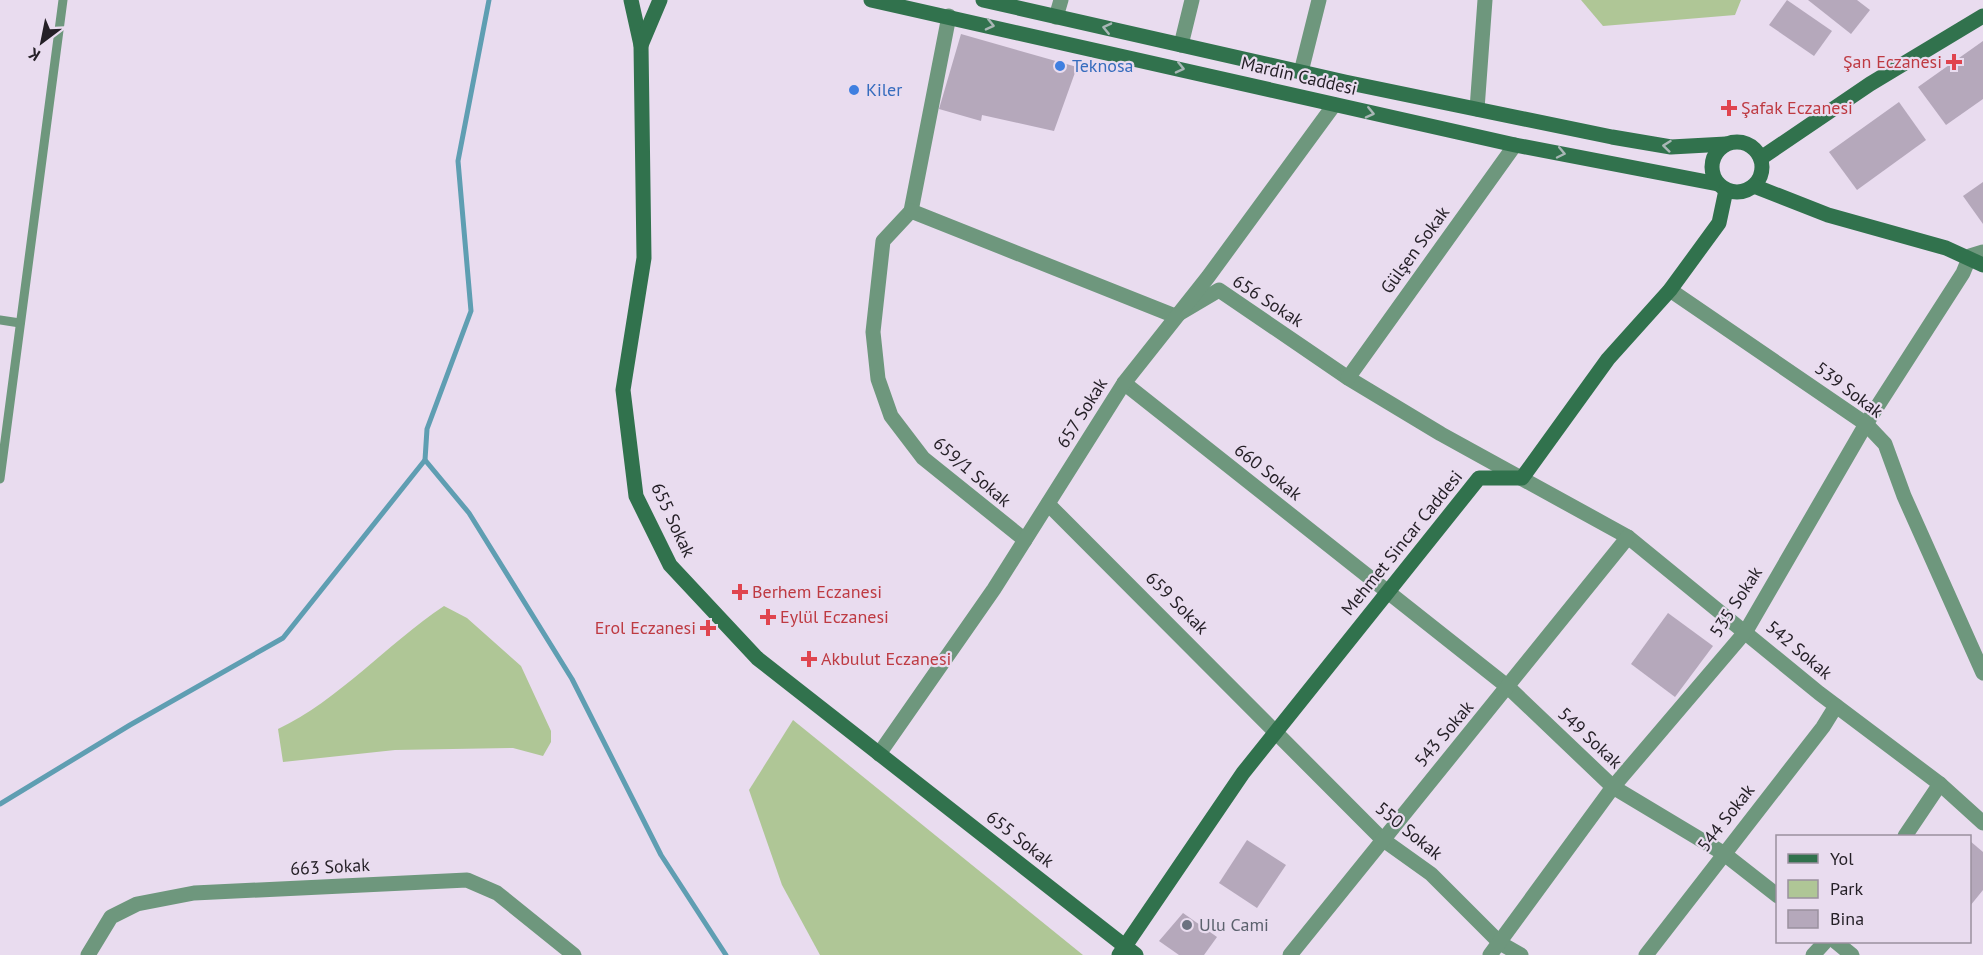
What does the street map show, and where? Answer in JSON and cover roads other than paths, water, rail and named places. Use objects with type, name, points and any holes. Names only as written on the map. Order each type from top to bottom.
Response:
[{"type":"street","name":"655 Sokak","points":[[631,0],[641,45],[644,258],[623,390],[636,496],[670,566],[757,658],[1127,952]]},
{"type":"street","name":"655 Sokak","points":[[641,45],[660,0]]},
{"type":"street","name":"Mardin Caddesi","points":[[871,0],[1515,145],[1722,187]]},
{"type":"street","name":"Mardin Caddesi","points":[[983,0],[1301,72],[1671,147],[1726,144],[1734,141],[1750,144],[1761,158]]},
{"type":"street","points":[[1056,17],[1061,0]]},
{"type":"street","points":[[1181,45],[1192,0]]},
{"type":"street","points":[[1301,72],[1320,0]]},
{"type":"street","points":[[1477,109],[1485,0]]},
{"type":"street","points":[[949,16],[911,211],[1175,316]]},
{"type":"street","points":[[1726,144],[1714,155],[1712,162],[1714,178],[1722,187],[1741,192],[1754,186],[1762,173],[1761,158],[1870,84],[1983,16]]},
{"type":"street","name":"657 Sokak","points":[[879,754],[994,589],[1124,382],[1208,277],[1334,105]]},
{"type":"street","name":"Gülşen Sokak","points":[[1348,378],[1515,145]]},
{"type":"street","points":[[1754,186],[1828,215],[1979,258]]},
{"type":"street","points":[[1522,478],[1608,359],[1670,290],[1719,224],[1722,187]]},
{"type":"street","name":"659/1 Sokak","points":[[911,211],[883,241],[873,332],[878,379],[891,416],[923,458],[1025,540]]},
{"type":"street","name":"535 Sokak","points":[[1490,955],[1613,787],[1746,631],[1866,424],[1963,273],[1979,258]]},
{"type":"street","name":"656 Sokak","points":[[1175,316],[1219,290],[1348,378],[1441,434],[1522,478]]},
{"type":"street","name":"539 Sokak","points":[[1670,290],[1866,424],[1885,444],[1904,496],[1983,673]]},
{"type":"street","name":"660 Sokak","points":[[1124,382],[1387,592]]},
{"type":"street","name":"Mehmet Sincar Caddesi","points":[[1127,952],[1243,772],[1479,477],[1522,478]]},
{"type":"street","name":"542 Sokak","points":[[1522,478],[1628,537],[1836,706],[1940,784],[1983,824]]},
{"type":"street","name":"659 Sokak","points":[[1048,504],[1276,732]]},
{"type":"street","name":"543 Sokak","points":[[1290,955],[1628,537]]},
{"type":"street","name":"549 Sokak","points":[[1387,592],[1508,687],[1613,787],[1723,853],[1776,894]]},
{"type":"street","name":"544 Sokak","points":[[1646,955],[1823,727],[1836,706]]},
{"type":"street","name":"550 Sokak","points":[[1276,732],[1382,839],[1431,874],[1500,943],[1521,955]]},
{"type":"street","points":[[1906,835],[1940,784]]},
{"type":"street","name":"663 Sokak","points":[[88,955],[111,917],[136,904],[194,893],[467,880],[497,893],[574,955]]},
{"type":"street","points":[[1814,955],[1824,943]]},
{"type":"street","points":[[1837,943],[1852,955]]},
{"type":"lane","points":[[0,478],[63,0]]},
{"type":"lane","points":[[0,321],[20,323]]},
{"type":"waterway","points":[[489,0],[458,161],[471,311],[427,429],[425,460],[469,513],[572,679],[661,855],[726,955]]},
{"type":"waterway","points":[[0,804],[130,725],[283,638],[425,460]]},
{"type":"place","name":"Şan Eczanesi","points":[[1954,62]]},
{"type":"place","name":"Teknosa","points":[[1060,66]]},
{"type":"place","name":"Kiler","points":[[854,90]]},
{"type":"place","name":"Şafak Eczanesi","points":[[1729,108]]},
{"type":"place","name":"Berhem Eczanesi","points":[[740,592]]},
{"type":"place","name":"Eylül Eczanesi","points":[[768,617]]},
{"type":"place","name":"Erol Eczanesi","points":[[708,628]]},
{"type":"place","name":"Akbulut Eczanesi","points":[[809,659]]},
{"type":"place","name":"Ulu Cami","points":[[1187,925]]}]
